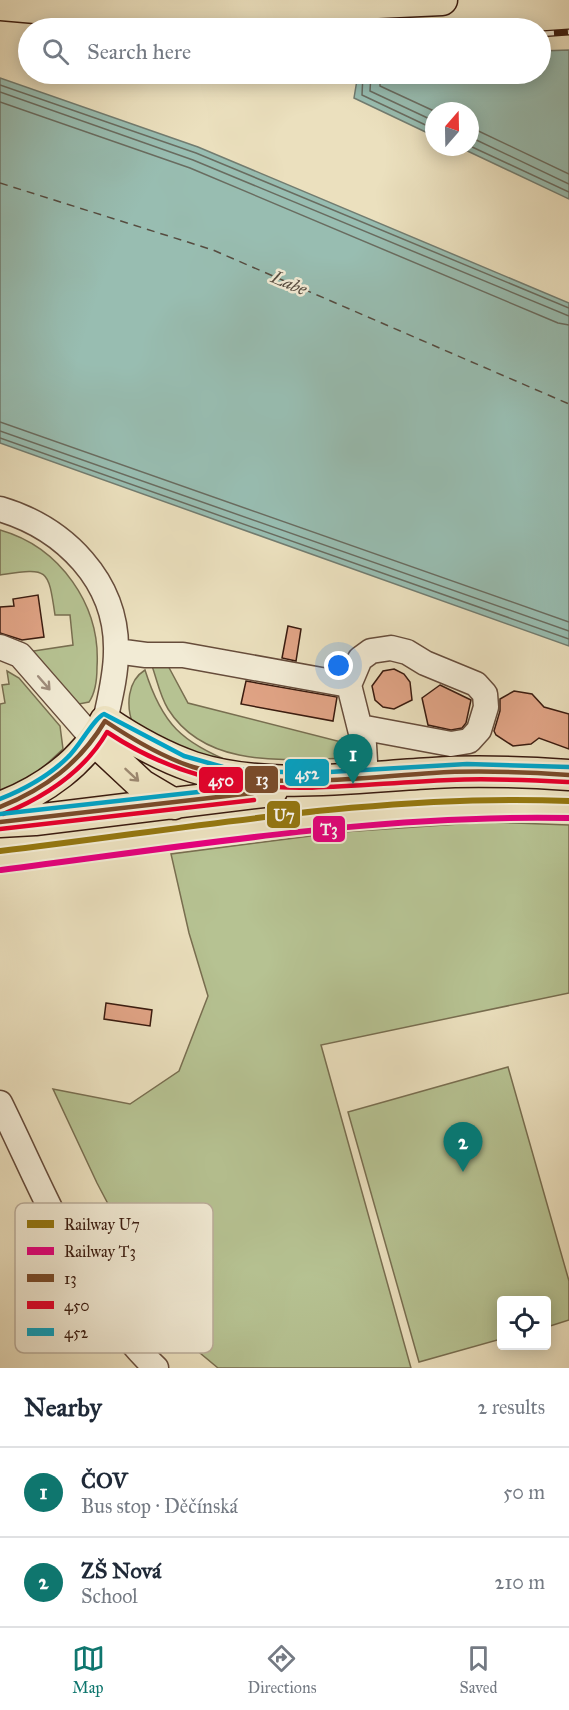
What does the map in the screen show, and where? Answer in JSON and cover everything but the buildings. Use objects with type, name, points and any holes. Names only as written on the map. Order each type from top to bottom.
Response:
[{"type":"main road","points":[[0,5],[116,15],[442,0]]},
{"type":"main road","points":[[100,731],[195,767],[260,778],[331,780],[501,771],[569,775]]},
{"type":"main road","points":[[100,731],[142,784],[174,804]]},
{"type":"main road","points":[[0,807],[19,800],[47,784],[100,731]]},
{"type":"main road","points":[[0,822],[174,804],[331,780]]},
{"type":"street","points":[[290,0],[339,4]]},
{"type":"street","points":[[0,509],[36,522],[76,550],[108,604],[116,651],[100,731]]},
{"type":"street","points":[[0,647],[20,655],[100,731]]},
{"type":"street","points":[[360,727],[451,744],[469,741],[478,730],[486,707],[485,694],[476,684],[465,678],[425,663],[407,652],[391,648],[371,651],[360,659],[349,685],[364,745],[366,778]]},
{"type":"street","points":[[116,651],[146,655],[183,655],[349,685]]},
{"type":"street","points":[[0,1103],[49,1203]]},
{"type":"street","points":[[142,1353],[156,1368]]},
{"type":"green space","points":[[0,530],[22,538],[58,564],[84,601],[92,622],[96,644],[96,681],[89,702],[79,704],[27,652],[73,645],[70,615],[55,615],[50,588],[43,574],[28,572],[0,575]]},
{"type":"green space","points":[[166,662],[188,703],[357,746],[352,758],[251,757],[227,752],[204,743],[185,729],[165,704],[152,666]]},
{"type":"green space","points":[[145,670],[159,704],[176,729],[201,748],[234,763],[221,767],[133,725],[129,710],[131,687]]},
{"type":"green space","points":[[7,671],[19,678],[60,726],[63,749],[38,772],[0,792],[0,704],[5,703],[2,685],[9,684]]},
{"type":"green space","points":[[488,822],[569,825],[569,993],[321,1045],[411,1368],[218,1368],[200,1353],[213,1353],[213,1203],[108,1203],[53,1089],[130,1104],[179,1071],[208,996],[189,933],[171,854],[342,832]]},
{"type":"green space","points":[[508,1067],[569,1281],[569,1320],[551,1326],[551,1296],[497,1296],[497,1340],[419,1362],[348,1112]]},
{"type":"water","points":[[569,50],[569,199],[478,156],[479,102],[425,102],[425,132],[354,98],[356,84],[551,84],[551,51]]},
{"type":"water","name":"Labe","points":[[0,78],[198,147],[569,303],[569,646],[0,443]]},
{"type":"ferry route","points":[[0,183],[213,250],[569,404]]},
{"type":"railway","points":[[551,33],[569,32]]},
{"type":"rail line","name":"U7","points":[[0,851],[213,823],[355,808],[426,802],[569,801]]},
{"type":"rail line","name":"T3","points":[[1,870],[355,826],[498,818],[569,818]]},
{"type":"transit line","name":"452","points":[[0,799],[36,781],[61,764],[104,714],[184,756],[223,767],[252,771],[312,773],[467,764],[569,767]]},
{"type":"transit line","name":"13","points":[[0,807],[32,792],[60,773],[84,750],[105,721],[148,747],[181,763],[252,779],[313,781],[467,772],[569,775]]},
{"type":"transit line","name":"450","points":[[3,814],[34,800],[62,782],[87,759],[107,732],[150,757],[192,773],[233,783],[315,788],[465,779],[569,782]]},
{"type":"transit line","name":"452","points":[[0,814],[252,786]]},
{"type":"transit line","name":"13","points":[[0,822],[253,793]]},
{"type":"transit line","name":"450","points":[[0,829],[254,800]]},
{"type":"place","name":"ČOV","points":[[353,784]]},
{"type":"place","name":"ZŠ Nová","points":[[463,1172]]}]
